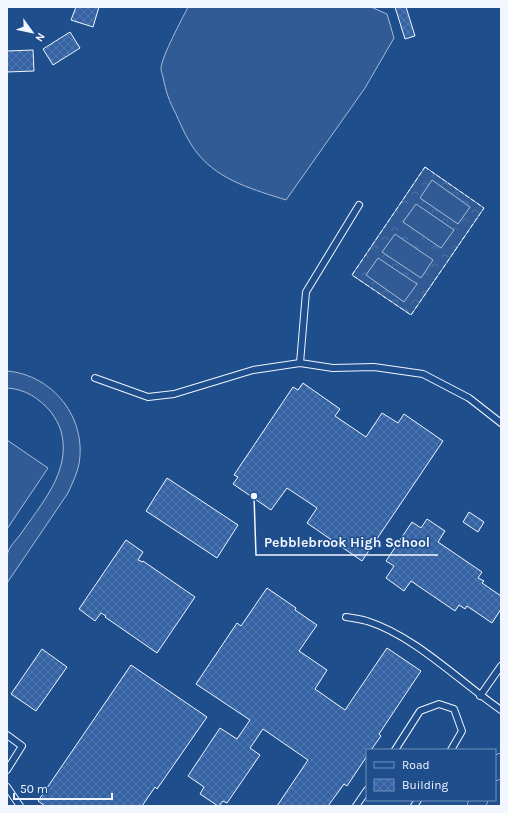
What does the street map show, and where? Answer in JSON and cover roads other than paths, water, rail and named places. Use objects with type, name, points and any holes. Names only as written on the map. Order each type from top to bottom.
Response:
[{"type":"lane","points":[[300,363],[306,292],[360,205]]},
{"type":"lane","points":[[96,378],[148,397],[174,394],[253,370],[300,363],[333,368],[374,367],[422,374],[469,398],[501,423]]},
{"type":"lane","points":[[346,617],[367,621],[393,632],[501,710]]},
{"type":"lane","points":[[480,696],[501,666]]},
{"type":"lane","points":[[396,749],[420,711],[439,704],[454,709],[462,731],[452,749]]},
{"type":"lane","points":[[7,735],[22,746],[7,770]]},
{"type":"lane","points":[[7,787],[20,806]]},
{"type":"lane","points":[[356,806],[366,791]]},
{"type":"place","name":"Pebblebrook High School","points":[[254,496]]}]
